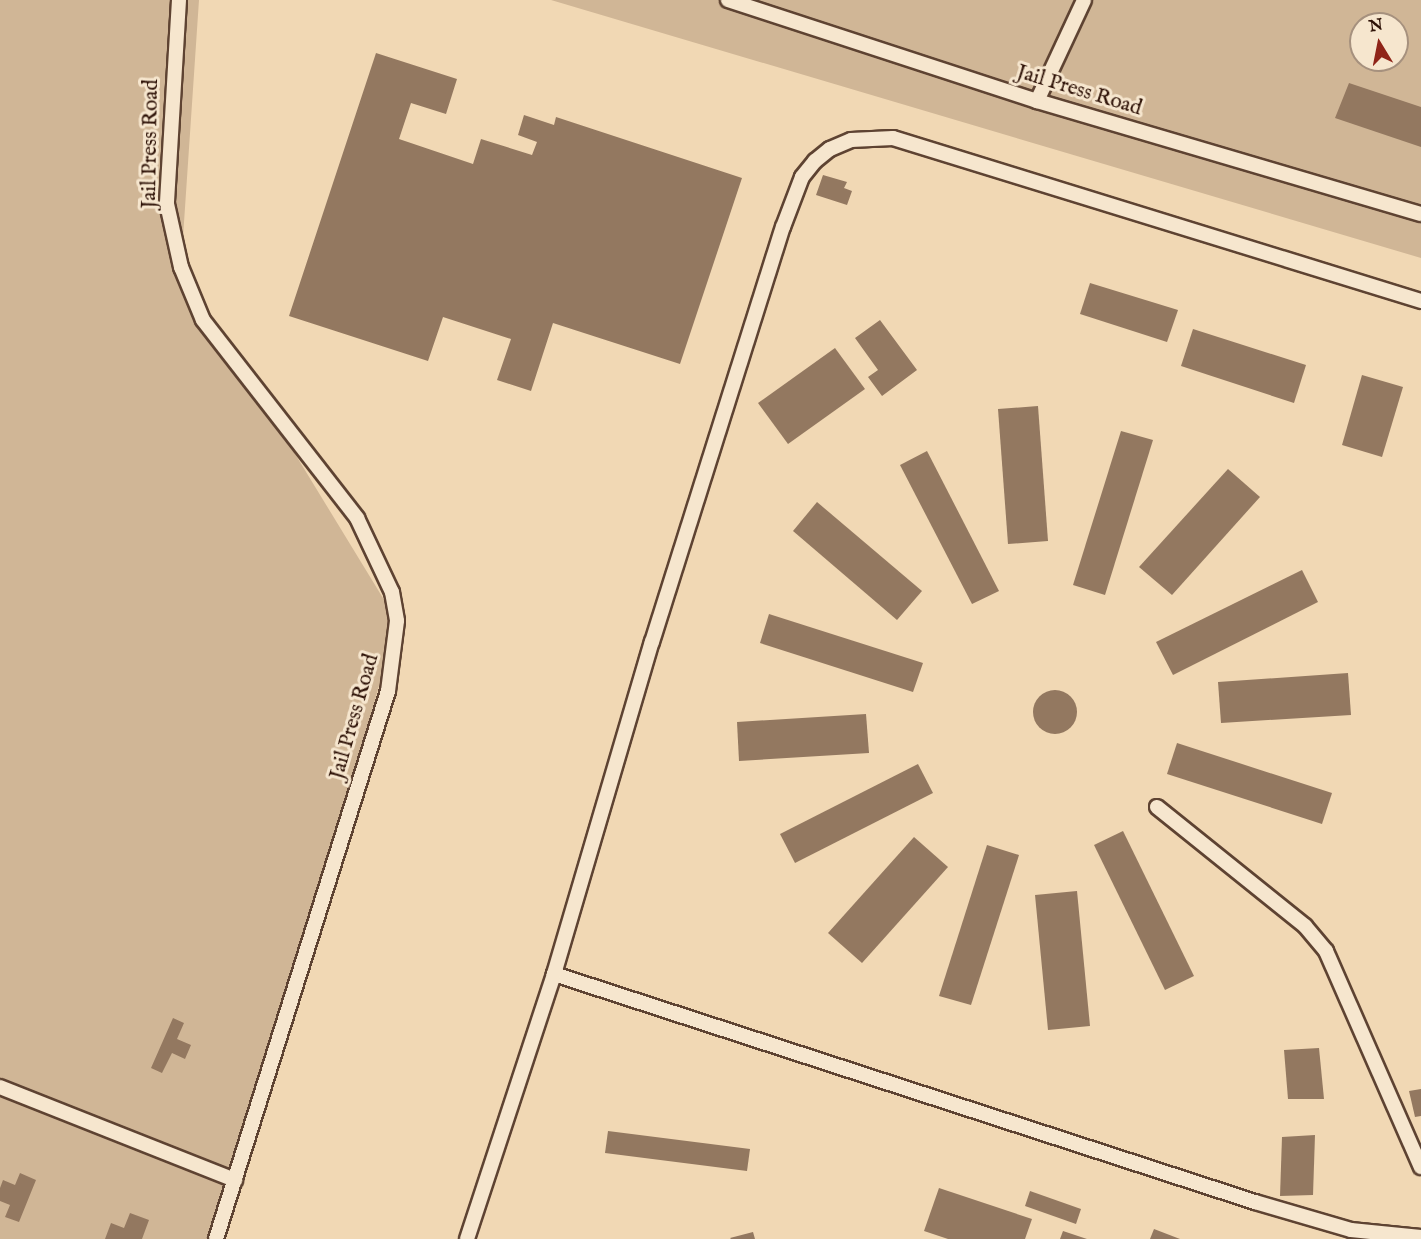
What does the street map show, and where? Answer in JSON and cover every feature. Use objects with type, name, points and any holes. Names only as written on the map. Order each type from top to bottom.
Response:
[{"type":"lane","name":"Jail Press Road","points":[[179,0],[167,204],[181,267],[203,320],[357,518],[392,592],[397,621],[388,691],[216,1239]]},
{"type":"lane","name":"Jail Press Road","points":[[728,0],[1037,101],[1421,214]]},
{"type":"lane","points":[[1037,101],[1084,0]]},
{"type":"lane","points":[[467,1239],[554,974],[652,642],[783,227],[802,177],[830,149],[851,140],[893,138],[1421,301]]},
{"type":"lane","points":[[1156,807],[1305,926],[1326,951],[1421,1167]]},
{"type":"lane","points":[[554,974],[1255,1203],[1351,1230],[1421,1238]]},
{"type":"lane","points":[[0,1087],[235,1180]]},
{"type":"shaded area","points":[[0,0],[199,0],[181,267],[397,621],[225,1239],[0,1239]]},
{"type":"shaded area","points":[[551,0],[1421,0],[1421,258]]},
{"type":"building","points":[[376,53],[457,79],[446,114],[411,103],[399,139],[473,164],[481,139],[532,155],[537,142],[518,135],[524,115],[554,125],[556,117],[742,178],[680,364],[553,323],[531,391],[497,380],[511,339],[443,317],[428,361],[289,316]]},
{"type":"building","points":[[1349,83],[1421,107],[1421,147],[1335,118]]},
{"type":"building","points":[[823,175],[847,182],[844,188],[852,191],[847,205],[816,195]]},
{"type":"building","points":[[1090,283],[1178,310],[1167,342],[1080,314]]},
{"type":"building","points":[[880,320],[917,370],[882,396],[868,377],[878,370],[855,338]]},
{"type":"building","points":[[1193,329],[1306,365],[1294,403],[1181,366]]},
{"type":"building","points":[[835,348],[865,389],[788,444],[758,403]]},
{"type":"building","points":[[1362,375],[1403,387],[1382,457],[1342,445]]},
{"type":"building","points":[[1038,406],[1048,541],[1008,544],[998,409]]},
{"type":"building","points":[[1121,431],[1153,440],[1105,595],[1073,585]]},
{"type":"building","points":[[927,451],[999,591],[972,604],[900,465]]},
{"type":"building","points":[[1228,469],[1260,497],[1172,595],[1139,567]]},
{"type":"building","points":[[817,502],[922,591],[897,620],[793,531]]},
{"type":"building","points":[[1302,570],[1318,602],[1173,675],[1156,642]]},
{"type":"building","points":[[769,614],[923,663],[913,692],[760,643]]},
{"type":"building","points":[[1348,673],[1351,715],[1221,723],[1218,682]]},
{"type":"building","points":[[1055,690],[1070,697],[1077,712],[1070,727],[1055,734],[1040,727],[1033,712],[1040,697]]},
{"type":"building","points":[[866,714],[869,753],[739,761],[737,722]]},
{"type":"building","points":[[1177,743],[1332,793],[1322,824],[1167,774]]},
{"type":"building","points":[[918,764],[933,793],[795,863],[780,834]]},
{"type":"building","points":[[1123,831],[1194,976],[1165,990],[1094,845]]},
{"type":"building","points":[[914,837],[948,867],[862,963],[828,933]]},
{"type":"building","points":[[987,845],[1019,855],[971,1005],[939,996]]},
{"type":"building","points":[[1077,891],[1090,1026],[1048,1030],[1035,895]]},
{"type":"building","points":[[173,1018],[184,1023],[177,1039],[191,1045],[185,1059],[172,1053],[162,1073],[151,1068]]},
{"type":"building","points":[[1319,1048],[1324,1099],[1288,1099],[1284,1050]]},
{"type":"building","points":[[1421,1089],[1421,1116],[1415,1117],[1409,1091]]},
{"type":"building","points":[[608,1131],[750,1149],[747,1171],[605,1153]]},
{"type":"building","points":[[1315,1135],[1313,1195],[1280,1196],[1282,1137]]},
{"type":"building","points":[[20,1173],[36,1180],[19,1222],[5,1217],[10,1205],[0,1201],[0,1188],[3,1180],[15,1185]]},
{"type":"building","points":[[939,1188],[1032,1219],[1025,1239],[948,1239],[924,1231]]},
{"type":"building","points":[[1030,1191],[1081,1209],[1076,1224],[1025,1206]]},
{"type":"building","points":[[130,1213],[149,1220],[142,1239],[105,1239],[111,1223],[124,1228]]},
{"type":"building","points":[[1154,1229],[1180,1239],[1150,1239]]},
{"type":"building","points":[[1063,1231],[1087,1239],[1060,1239]]},
{"type":"building","points":[[753,1232],[755,1239],[730,1238]]}]
